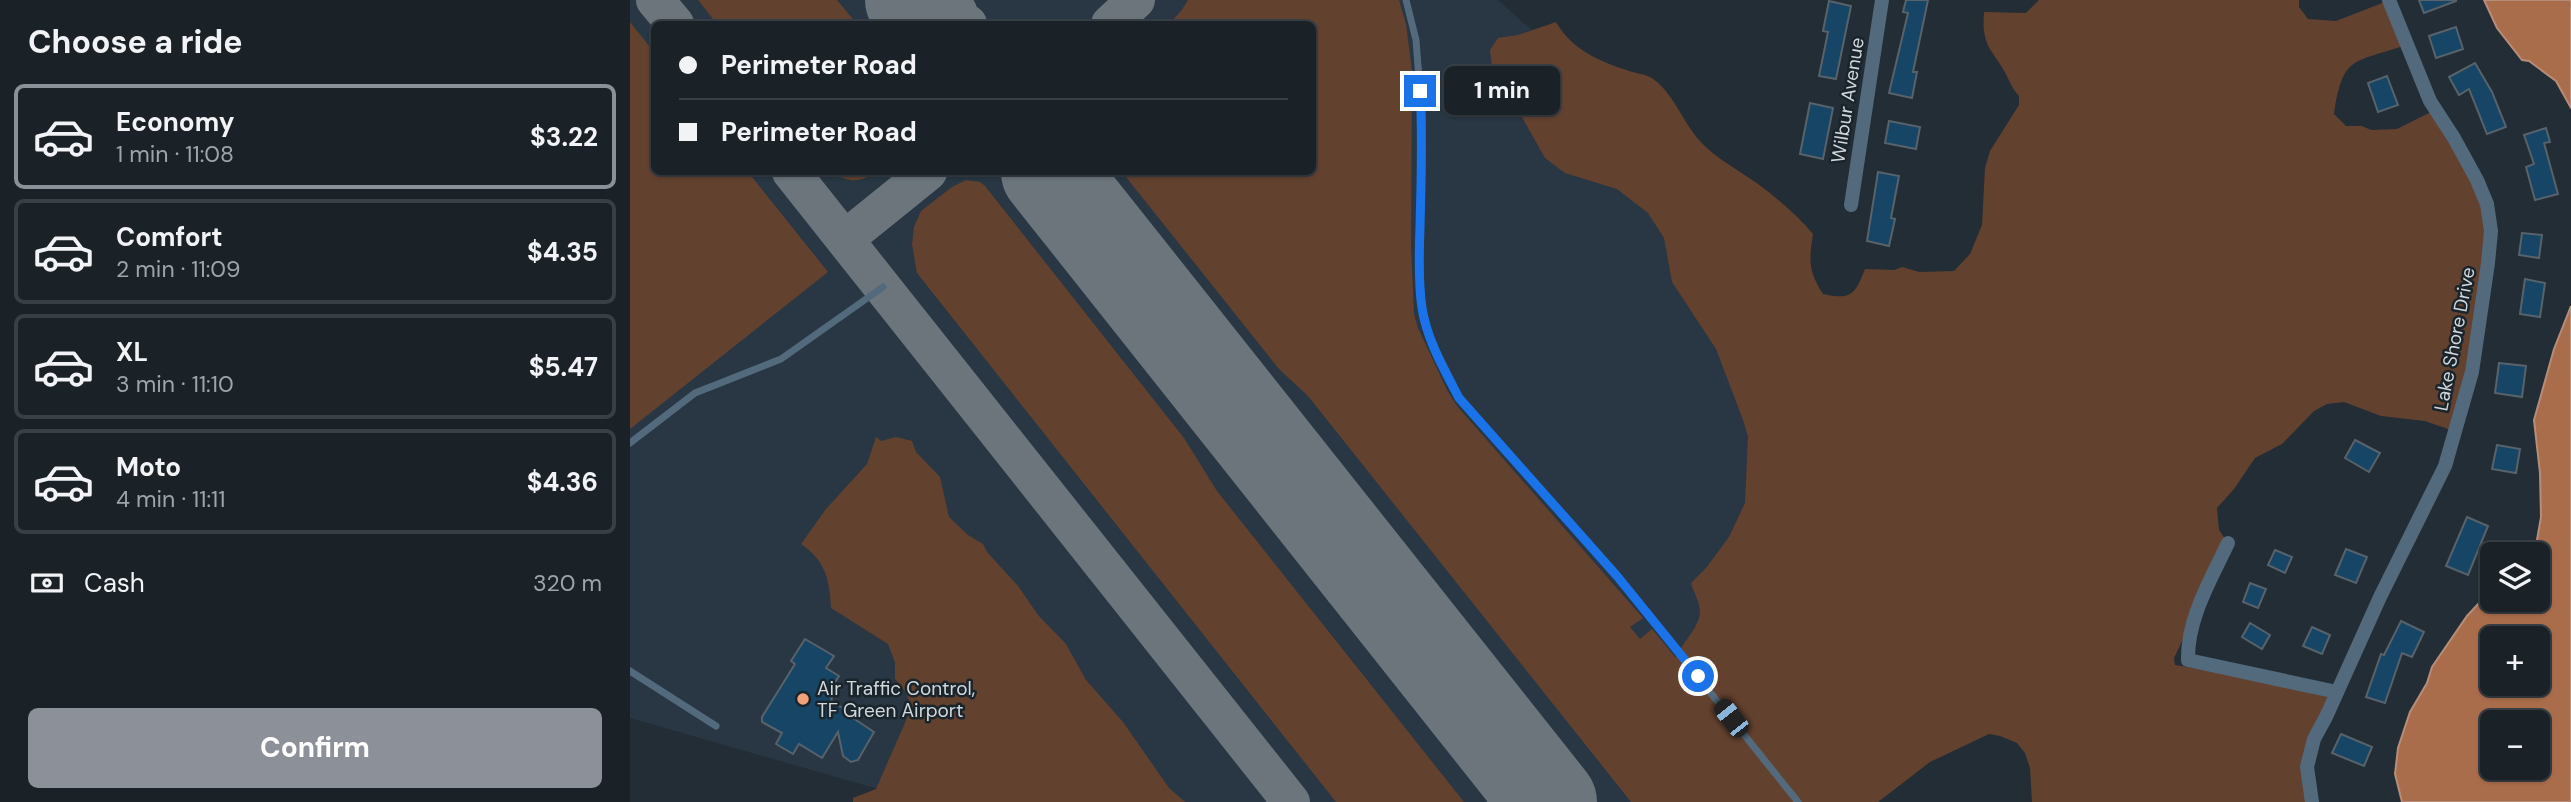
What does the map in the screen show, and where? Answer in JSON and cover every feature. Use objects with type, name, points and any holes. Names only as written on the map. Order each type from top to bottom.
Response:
[{"type":"street","name":"Wilbur Avenue","points":[[1851,205],[1882,0]]},
{"type":"street","name":"Lake Shore Drive","points":[[2312,802],[2307,767],[2314,739],[2379,597],[2445,466],[2472,372],[2482,316],[2491,231],[2487,204],[2477,180],[2430,101],[2389,0]]},
{"type":"street","points":[[2228,543],[2203,597],[2190,634],[2188,660],[2337,692]]},
{"type":"lane","points":[[1406,0],[1416,40],[1422,117],[1419,269],[1422,307],[1429,336],[1444,370],[1459,398],[1617,576],[1798,802]]},
{"type":"lane","points":[[630,443],[695,393],[781,359],[883,287]]},
{"type":"lane","points":[[630,671],[716,726]]},
{"type":"shaded area","points":[[630,0],[1498,0],[1552,48],[1777,313],[1817,802],[923,802],[630,718]]},
{"type":"shaded area","points":[[698,0],[837,0],[854,21],[715,21]]},
{"type":"shaded area","points":[[1188,0],[1399,0],[1406,24],[1412,71],[1411,245],[1414,314],[1418,328],[1457,406],[1643,618],[1630,627],[1640,639],[1652,629],[1676,658],[1699,617],[1699,604],[1691,583],[1729,537],[1745,503],[1748,437],[1716,349],[1672,282],[1664,238],[1648,213],[1617,189],[1565,173],[1545,158],[1514,103],[1497,82],[1490,50],[1498,38],[1518,35],[1556,22],[1570,40],[1587,53],[1657,82],[1706,147],[1773,195],[1813,234],[1810,258],[1815,279],[1823,294],[1846,296],[1855,290],[1865,269],[1894,270],[1902,267],[1919,272],[1954,271],[1970,254],[1982,225],[1985,168],[1990,151],[2019,105],[2019,96],[1986,41],[1984,12],[2026,13],[2039,0],[2299,0],[2299,7],[2308,19],[2336,21],[2390,0],[2403,46],[2361,60],[2346,71],[2337,95],[2334,114],[2346,126],[2362,126],[2371,130],[2397,129],[2435,110],[2472,167],[2491,243],[2454,431],[2425,421],[2381,416],[2344,402],[2327,404],[2314,411],[2282,444],[2255,458],[2217,508],[2219,530],[2228,543],[2174,658],[2175,665],[2335,690],[2314,737],[2312,802],[2032,802],[2030,768],[2025,753],[2017,743],[1989,734],[1930,762],[1878,802],[1631,802],[1308,396],[1279,369],[1124,175],[1316,175],[1316,21],[1172,21]]},
{"type":"shaded area","points":[[2484,0],[2571,0],[2571,108],[2556,81],[2529,61],[2522,60],[2497,28]]},
{"type":"shaded area","points":[[630,22],[651,48],[651,175],[750,175],[828,272],[630,429]]},
{"type":"shaded area","points":[[838,175],[871,175],[855,180]]},
{"type":"shaded area","points":[[966,180],[980,182],[985,186],[1184,438],[1217,491],[1464,802],[1336,802],[917,273],[912,244],[914,227],[921,211],[952,187]]},
{"type":"shaded area","points":[[2571,306],[2571,802],[2402,802],[2395,774],[2398,748],[2410,712],[2427,683],[2432,667],[2467,616],[2480,602],[2480,612],[2550,612],[2550,542],[2535,542],[2541,517],[2540,473],[2534,420],[2554,349]]},
{"type":"shaded area","points":[[876,437],[881,441],[896,437],[912,441],[916,452],[940,477],[949,517],[968,535],[983,544],[1018,586],[1038,615],[1066,644],[1086,680],[1123,722],[1169,788],[1185,802],[853,802],[853,798],[876,789],[911,709],[906,693],[895,679],[895,662],[888,644],[831,608],[825,572],[816,557],[801,544],[826,509],[867,464]]},
{"type":"building","points":[[1906,0],[1928,0],[1913,72],[1917,72],[1912,98],[1889,93],[1908,13],[1903,12]]},
{"type":"building","points":[[2419,0],[2456,0],[2456,1],[2424,13]]},
{"type":"building","points":[[1829,1],[1851,6],[1836,79],[1819,76],[1828,32],[1823,31]]},
{"type":"building","points":[[2456,27],[2463,49],[2436,58],[2429,36]]},
{"type":"building","points":[[2475,63],[2492,92],[2506,127],[2487,134],[2469,89],[2459,95],[2449,77]]},
{"type":"building","points":[[2387,76],[2398,105],[2378,112],[2368,83]]},
{"type":"building","points":[[1810,103],[1833,108],[1823,159],[1800,154]]},
{"type":"building","points":[[1889,121],[1920,127],[1916,149],[1885,143]]},
{"type":"building","points":[[2546,128],[2550,142],[2544,143],[2558,194],[2535,200],[2526,167],[2534,164],[2524,135]]},
{"type":"building","points":[[1878,172],[1899,176],[1891,218],[1895,219],[1889,246],[1867,241]]},
{"type":"building","points":[[2522,233],[2542,235],[2539,258],[2519,255]]},
{"type":"building","points":[[2525,279],[2545,283],[2540,317],[2520,314]]},
{"type":"building","points":[[2499,363],[2526,366],[2522,397],[2495,393]]},
{"type":"building","points":[[2355,440],[2380,453],[2369,472],[2345,458]]},
{"type":"building","points":[[2497,445],[2520,449],[2516,473],[2492,469]]},
{"type":"building","points":[[2467,517],[2488,526],[2468,575],[2446,566]]},
{"type":"building","points":[[2346,549],[2367,557],[2356,583],[2335,575]]},
{"type":"building","points":[[2275,550],[2292,557],[2285,573],[2268,565]]},
{"type":"building","points":[[2250,583],[2266,589],[2258,608],[2243,602]]},
{"type":"building","points":[[2401,621],[2424,632],[2412,657],[2402,653],[2385,703],[2366,697],[2381,654],[2384,655]]},
{"type":"building","points":[[2250,623],[2270,635],[2262,649],[2242,637]]},
{"type":"building","points":[[2312,627],[2330,635],[2322,654],[2303,646]]},
{"type":"building","name":"Air Traffic Control, TF Green Airport","points":[[805,639],[834,656],[826,668],[839,676],[827,695],[845,710],[844,712],[874,732],[858,760],[851,762],[843,756],[838,732],[822,758],[799,744],[793,754],[776,744],[782,733],[762,722],[762,717],[795,664],[791,661]]},
{"type":"building","points":[[2341,734],[2372,747],[2364,766],[2332,753]]},
{"type":"taxiway","points":[[655,0],[672,21]]},
{"type":"taxiway","points":[[929,0],[963,21]]},
{"type":"taxiway","points":[[1113,21],[1136,0]]},
{"type":"taxiway","points":[[793,175],[1291,802]]},
{"type":"taxiway","points":[[845,239],[924,175]]},
{"type":"taxiway","points":[[1039,175],[1059,184]]},
{"type":"runway","points":[[913,0],[930,21]]},
{"type":"runway","points":[[1051,175],[1549,802]]},
{"type":"place","name":"Air Traffic Control, TF Green Airport","points":[[803,699]]},
{"type":"route","points":[[1420,91],[1422,117],[1419,269],[1422,307],[1429,336],[1444,370],[1459,398],[1617,576],[1698,676]]}]
